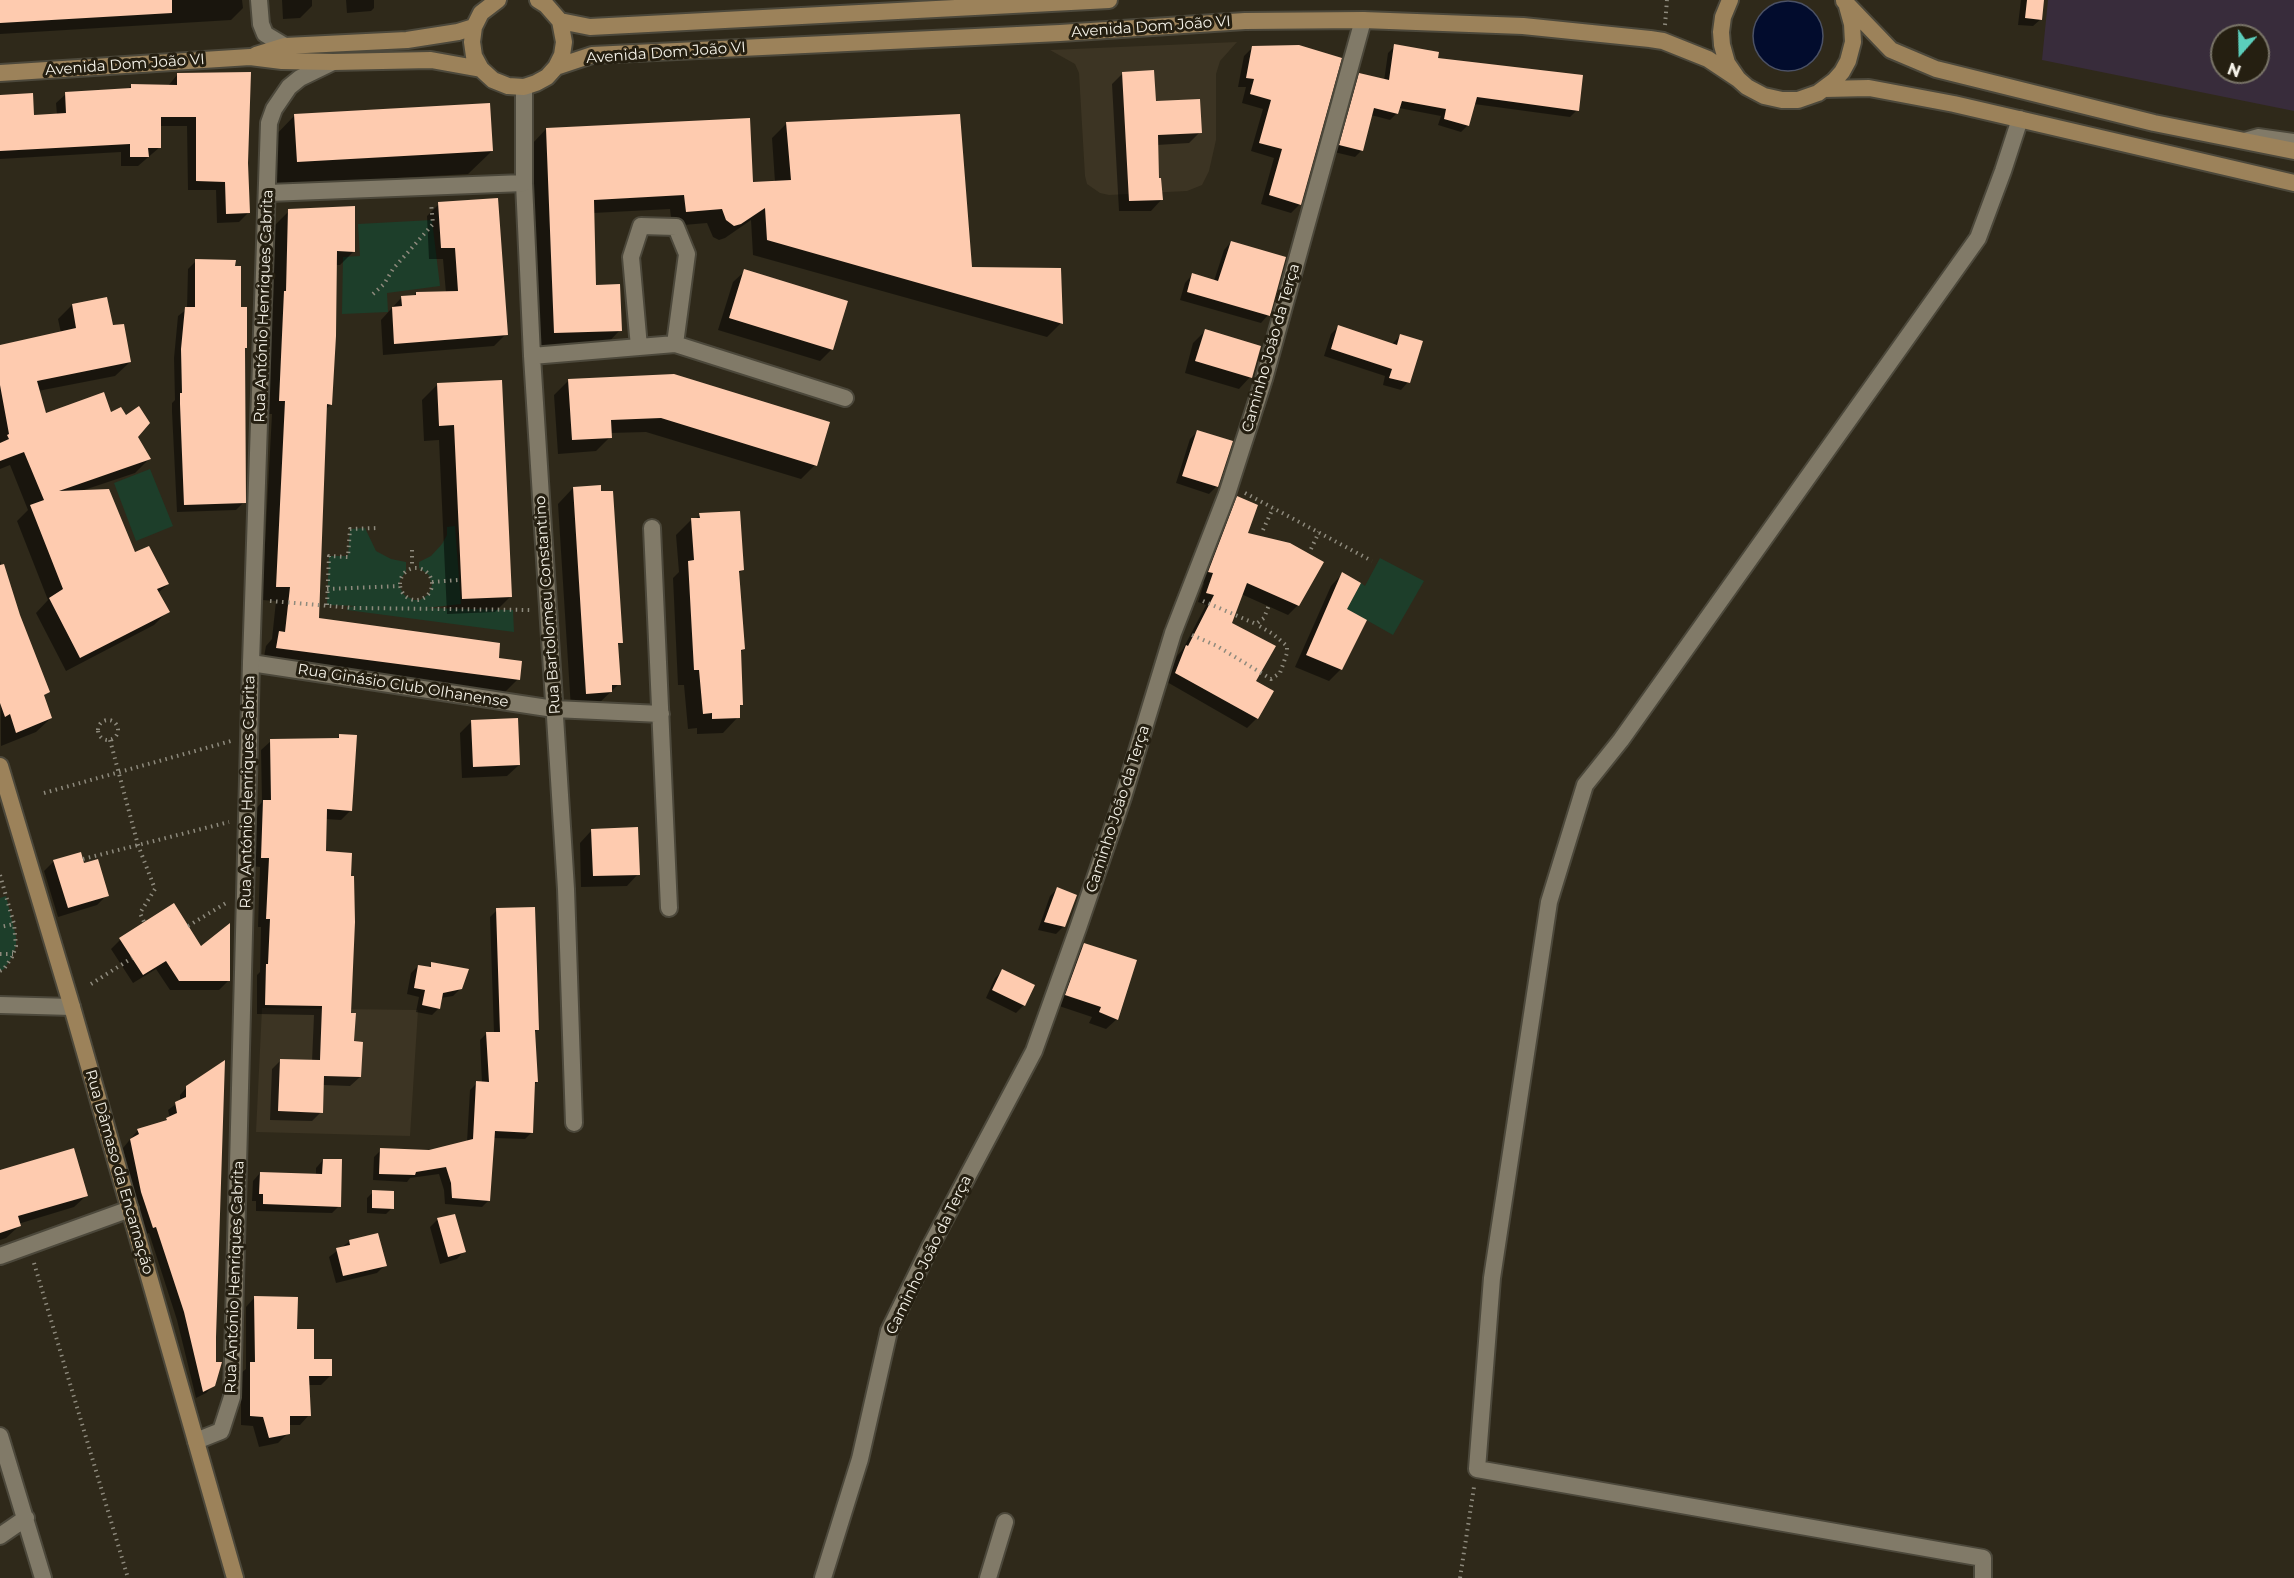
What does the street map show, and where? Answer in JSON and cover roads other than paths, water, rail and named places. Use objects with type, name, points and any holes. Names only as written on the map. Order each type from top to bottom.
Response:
[{"type":"main road","points":[[498,0],[481,13],[474,27],[472,42],[474,56],[493,80],[508,86],[524,87]]},
{"type":"main road","points":[[538,0],[546,5],[560,21],[564,42],[562,55],[556,67]]},
{"type":"main road","name":"Avenida Dom João VI","points":[[560,21],[590,27],[1109,0]]},
{"type":"main road","points":[[1730,0],[1722,20],[1721,39],[1725,57],[1738,79]]},
{"type":"main road","name":"Avenida Dom João VI","points":[[524,87],[547,77],[556,67],[592,55],[1060,33],[1245,21],[1364,20],[1523,26],[1663,41],[1708,59],[1755,92],[1776,99],[1798,100],[1824,89],[1842,72],[1852,49],[1852,24],[1844,0]]},
{"type":"main road","points":[[1844,0],[1891,50],[1936,69],[2154,123],[2294,152]]},
{"type":"main road","name":"Avenida Dom João VI","points":[[250,57],[285,46],[407,40],[458,32],[474,27]]},
{"type":"main road","name":"Avenida Dom João VI","points":[[0,73],[250,57],[282,61],[333,62],[431,60],[482,69]]},
{"type":"main road","points":[[1824,89],[1869,88],[2019,119],[2294,183]]},
{"type":"main road","name":"Rua Dâmaso da Encarnação","points":[[0,766],[72,1007],[236,1578]]},
{"type":"street","points":[[259,0],[261,24],[265,34],[285,46]]},
{"type":"street","name":"Caminho João da Terça","points":[[823,1578],[860,1459],[889,1331],[930,1247],[1034,1051],[1123,797],[1173,633],[1230,486],[1264,379],[1364,20]]},
{"type":"street","name":"Rua António Henriques Cabrita","points":[[196,1441],[222,1431],[232,1397],[251,663],[269,123],[274,109],[289,87],[300,78],[333,62]]},
{"type":"street","name":"Rua Bartolomeu Constantino","points":[[524,87],[524,183],[532,356],[566,889],[574,1124]]},
{"type":"street","points":[[1983,1578],[1983,1558],[1477,1469],[1492,1278],[1549,902],[1586,785],[1622,740],[1978,238],[2003,171],[2019,119]]},
{"type":"street","points":[[268,193],[524,183]]},
{"type":"street","points":[[639,347],[631,257],[640,226],[676,227],[687,254],[675,344]]},
{"type":"street","points":[[532,356],[675,344],[845,398]]},
{"type":"street","points":[[652,528],[669,908]]},
{"type":"street","name":"Rua Ginásio Club Olhanense","points":[[251,663],[554,709],[661,714]]},
{"type":"street","points":[[0,1005],[72,1007]]},
{"type":"street","points":[[0,1256],[129,1209]]},
{"type":"street","points":[[0,1436],[43,1578]]},
{"type":"street","points":[[0,1536],[26,1518]]},
{"type":"street","points":[[988,1578],[1005,1522]]},
{"type":"lane","points":[[2234,140],[2258,134],[2294,139]]},
{"type":"water","points":[[1788,1],[1801,4],[1813,11],[1820,23],[1823,36],[1820,49],[1813,61],[1801,68],[1788,71],[1775,68],[1763,61],[1756,49],[1753,36],[1756,23],[1763,11],[1775,4]]}]
